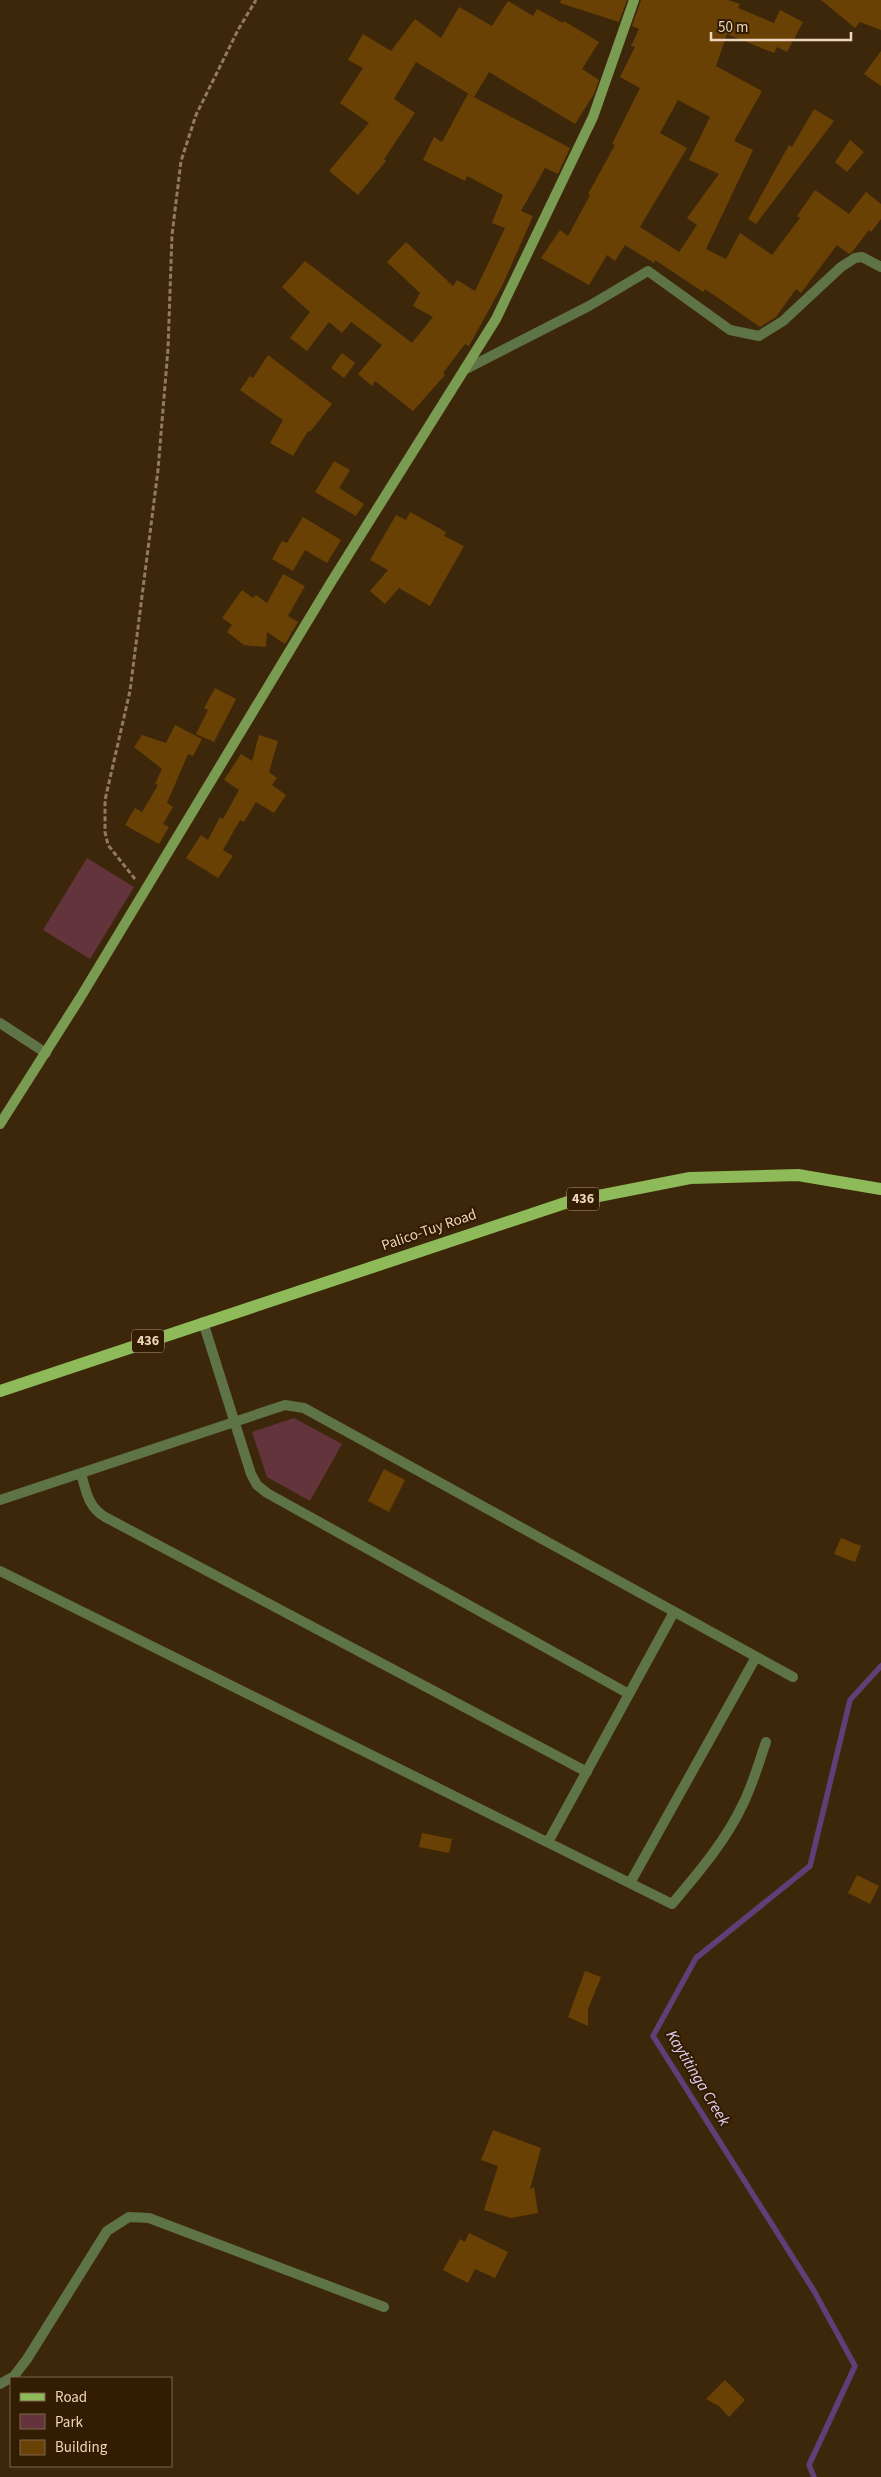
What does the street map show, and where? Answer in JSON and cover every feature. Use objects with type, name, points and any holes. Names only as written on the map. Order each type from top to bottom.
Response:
[{"type":"main road","name":"Palico-Tuy Road","points":[[0,1391],[568,1202],[690,1178],[798,1175],[881,1189]]},
{"type":"street","points":[[0,1124],[46,1053],[145,891],[330,584],[496,319],[593,117],[634,0]]},
{"type":"street","points":[[464,370],[589,306],[648,271],[730,330],[759,336],[783,321],[841,267],[855,258],[862,257],[881,268]]},
{"type":"street","points":[[0,1023],[46,1053]]},
{"type":"street","points":[[203,1322],[251,1474],[257,1485],[267,1494],[629,1694]]},
{"type":"street","points":[[0,1500],[285,1405],[304,1408],[793,1677]]},
{"type":"street","points":[[81,1473],[88,1500],[96,1512],[587,1772]]},
{"type":"street","points":[[0,1571],[672,1904],[714,1855],[730,1828],[744,1802],[766,1742]]},
{"type":"street","points":[[548,1842],[674,1612]]},
{"type":"street","points":[[630,1883],[756,1657]]},
{"type":"street","points":[[12,2377],[27,2359],[107,2231],[129,2217],[149,2218],[384,2307]]},
{"type":"path","points":[[145,891],[108,845],[105,832],[106,800],[130,692],[158,470],[168,350],[172,235],[181,161],[196,115],[238,30],[256,0]]},
{"type":"green space","points":[[87,858],[134,887],[90,959],[43,930]]},
{"type":"green space","points":[[294,1418],[342,1444],[310,1501],[267,1477],[252,1432]]},
{"type":"building","points":[[561,0],[627,0],[619,22],[560,3]]},
{"type":"building","points":[[641,0],[728,0],[740,4],[738,8],[774,23],[780,10],[803,22],[787,52],[777,47],[774,53],[727,34],[716,66],[762,91],[734,141],[753,150],[706,249],[726,259],[740,233],[772,255],[800,218],[797,216],[815,190],[849,214],[866,192],[881,204],[881,219],[871,232],[869,230],[852,252],[849,254],[837,245],[801,293],[796,289],[776,317],[760,327],[705,289],[703,292],[655,260],[654,263],[625,245],[615,261],[607,255],[589,285],[541,258],[560,230],[568,236],[590,195],[588,194],[615,145],[612,144],[640,88],[620,77],[635,47],[631,46],[639,29],[632,26]],"holes":[[[678,100],[710,117],[689,160],[719,174],[687,218],[697,225],[679,252],[640,227],[687,148],[660,133]]]},
{"type":"building","points":[[821,0],[881,0],[881,30],[860,22],[855,28]]},
{"type":"building","points":[[508,1],[533,16],[537,9],[563,23],[564,21],[599,42],[582,69],[599,80],[594,94],[575,124],[489,72],[474,97],[416,62],[394,99],[415,113],[384,159],[386,161],[358,195],[329,171],[369,123],[340,103],[363,68],[348,60],[363,34],[391,51],[415,19],[441,38],[459,7],[492,26]]},
{"type":"building","points":[[881,51],[881,86],[864,74]]},
{"type":"building","points":[[468,94],[570,148],[558,174],[545,168],[521,211],[533,216],[503,284],[469,346],[465,344],[443,373],[445,375],[413,411],[375,381],[372,386],[358,374],[382,345],[351,322],[342,333],[329,322],[307,351],[290,338],[310,312],[282,287],[305,261],[412,343],[433,317],[413,306],[420,293],[387,262],[406,242],[453,286],[457,280],[475,291],[505,228],[492,223],[503,195],[467,176],[465,181],[423,160],[434,137],[442,142]]},
{"type":"building","points":[[814,109],[834,121],[756,224],[748,219],[789,145],[792,147]]},
{"type":"building","points":[[850,140],[864,152],[847,172],[835,162]]},
{"type":"building","points":[[342,353],[355,363],[344,378],[331,368]]},
{"type":"building","points":[[268,355],[332,404],[310,432],[308,431],[293,456],[270,443],[283,420],[240,390],[250,376],[253,378]]},
{"type":"building","points":[[334,461],[350,470],[339,488],[364,504],[356,516],[315,492]]},
{"type":"building","points":[[410,512],[446,532],[444,536],[464,546],[430,606],[399,588],[385,604],[370,591],[388,570],[370,560],[396,515],[406,520]]},
{"type":"building","points":[[303,517],[341,540],[327,563],[305,550],[293,571],[272,559],[282,541],[287,543]]},
{"type":"building","points":[[283,574],[305,586],[288,616],[298,622],[285,644],[267,632],[266,647],[242,645],[244,645],[227,632],[232,625],[222,618],[242,590],[253,598],[256,595],[267,603]]},
{"type":"building","points":[[215,688],[236,699],[214,742],[196,734],[208,710],[204,708]]},
{"type":"building","points":[[175,725],[202,739],[193,756],[188,754],[167,803],[173,807],[163,824],[169,827],[159,844],[125,825],[135,808],[142,812],[158,785],[155,784],[162,769],[134,747],[142,735],[166,743]]},
{"type":"building","points":[[259,735],[278,741],[269,772],[277,778],[272,785],[286,795],[274,813],[256,802],[244,822],[240,820],[223,850],[233,856],[218,878],[186,858],[201,835],[208,840],[220,817],[223,819],[239,790],[224,780],[241,754],[252,761]]},
{"type":"building","points":[[384,1469],[405,1480],[389,1512],[368,1501]]},
{"type":"building","points":[[841,1538],[861,1546],[855,1562],[834,1554]]},
{"type":"building","points":[[422,1833],[452,1839],[449,1853],[419,1847]]},
{"type":"building","points":[[857,1875],[879,1886],[870,1904],[848,1893]]},
{"type":"building","points":[[585,1971],[601,1977],[588,2009],[588,2026],[568,2017]]},
{"type":"building","points":[[493,2130],[541,2148],[530,2189],[534,2187],[538,2213],[511,2218],[484,2210],[498,2166],[481,2160]]},
{"type":"building","points":[[469,2233],[508,2252],[495,2278],[475,2269],[468,2283],[443,2270],[460,2239],[465,2242]]},
{"type":"building","points":[[725,2380],[745,2400],[729,2417],[719,2406],[706,2399]]},
{"type":"waterway","name":"Kaytitinga Creek","points":[[814,2477],[809,2465],[855,2366],[814,2291],[653,2036],[696,1958],[810,1866],[850,1700],[881,1666]]}]
